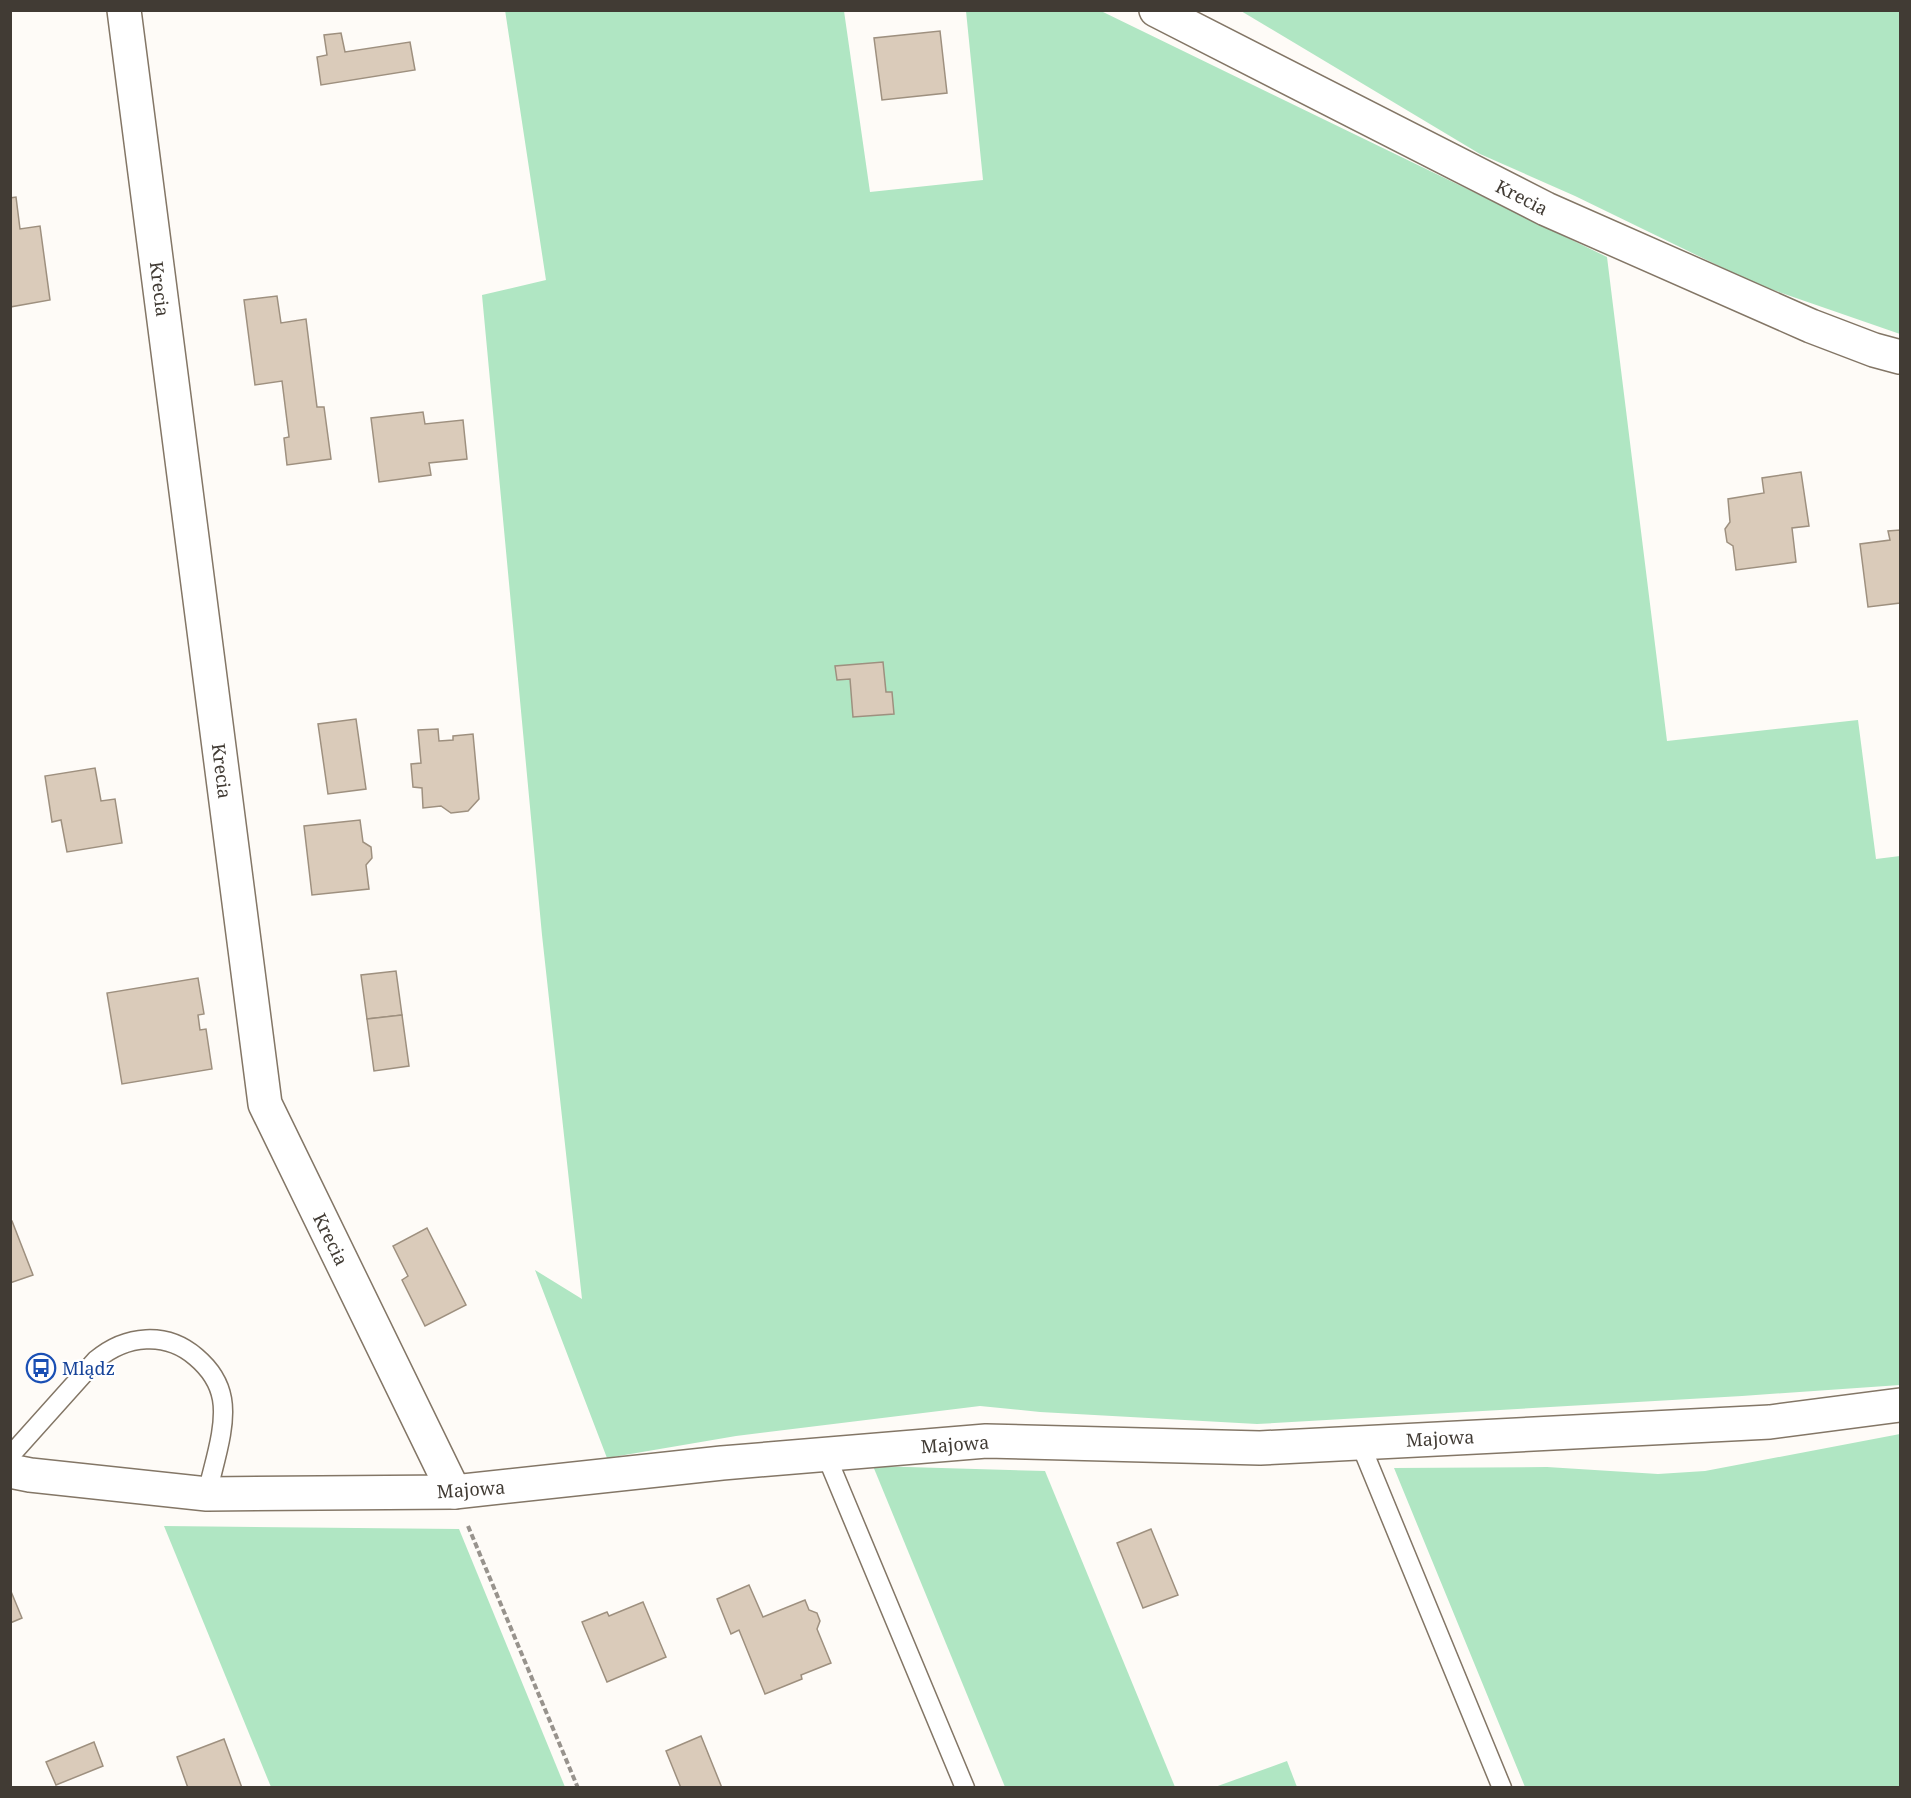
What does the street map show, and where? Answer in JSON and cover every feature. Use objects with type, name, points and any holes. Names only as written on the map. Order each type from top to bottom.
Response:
[{"type":"street","name":"Krecia","points":[[124,10],[265,1104],[454,1492]]},
{"type":"street","name":"Krecia","points":[[1156,10],[1546,209],[1812,326],[1874,350],[1900,357]]},
{"type":"street","name":"Majowa","points":[[10,1471],[207,1494],[454,1492],[722,1463],[986,1441],[1260,1448],[1770,1422],[1900,1405]]},
{"type":"lane","points":[[10,1456],[108,1349],[142,1339],[165,1340],[186,1348],[206,1365],[218,1383],[222,1400],[222,1427],[207,1494]]},
{"type":"lane","points":[[1360,1443],[1502,1788]]},
{"type":"lane","points":[[826,1455],[965,1788]]},
{"type":"path","points":[[454,1492],[578,1788]]},
{"type":"green space","points":[[505,10],[844,11],[870,192],[983,180],[966,11],[1101,11],[1607,257],[1667,741],[1858,720],[1876,859],[1900,856],[1900,1385],[1257,1424],[1040,1412],[980,1406],[736,1436],[607,1458],[535,1270],[582,1299],[542,935],[482,295],[546,280]]},
{"type":"green space","points":[[1241,11],[1900,11],[1900,334],[1756,284],[1575,196],[1480,154]]},
{"type":"green space","points":[[1900,1434],[1900,1787],[1525,1787],[1394,1468],[1547,1467],[1658,1474],[1705,1471]]},
{"type":"green space","points":[[873,1466],[1045,1471],[1175,1787],[1005,1787]]},
{"type":"green space","points":[[164,1526],[459,1529],[565,1787],[271,1787]]},
{"type":"green space","points":[[1287,1761],[1297,1787],[1215,1787]]},
{"type":"building","points":[[940,31],[947,93],[882,100],[874,38]]},
{"type":"building","points":[[341,33],[345,52],[410,42],[415,70],[321,85],[317,57],[327,55],[324,35]]},
{"type":"building","points":[[16,197],[20,229],[40,226],[50,300],[10,307],[10,198]]},
{"type":"building","points":[[277,296],[281,323],[306,319],[317,407],[324,407],[331,459],[287,465],[284,438],[289,437],[282,381],[255,385],[244,300]]},
{"type":"building","points":[[423,412],[425,424],[463,420],[467,459],[429,463],[431,475],[379,482],[371,418]]},
{"type":"building","points":[[1801,472],[1809,526],[1792,528],[1796,562],[1736,570],[1733,546],[1727,542],[1725,529],[1730,522],[1728,499],[1764,493],[1762,478]]},
{"type":"building","points":[[1900,530],[1900,603],[1868,607],[1860,544],[1890,540],[1888,531]]},
{"type":"building","points":[[883,662],[886,692],[892,692],[894,714],[853,717],[850,679],[837,680],[835,666]]},
{"type":"building","points":[[356,719],[366,789],[328,794],[318,724]]},
{"type":"building","points":[[438,729],[439,741],[453,740],[453,736],[473,734],[479,799],[468,811],[451,813],[441,806],[423,808],[422,788],[413,787],[411,764],[421,763],[418,730]]},
{"type":"building","points":[[95,768],[101,801],[115,799],[122,843],[67,852],[61,820],[52,822],[45,776]]},
{"type":"building","points":[[360,820],[363,842],[371,847],[372,858],[366,865],[369,889],[312,895],[304,826]]},
{"type":"building","points":[[396,971],[402,1015],[367,1019],[361,975]]},
{"type":"building","points":[[198,978],[204,1014],[198,1015],[200,1030],[206,1029],[212,1069],[122,1084],[107,993]]},
{"type":"building","points":[[402,1015],[409,1066],[374,1071],[367,1019]]},
{"type":"building","points":[[10,1221],[12,1221],[33,1275],[10,1283]]},
{"type":"building","points":[[427,1228],[466,1305],[425,1326],[402,1280],[408,1276],[393,1246]]},
{"type":"building","points":[[1151,1529],[1178,1595],[1143,1608],[1117,1543]]},
{"type":"building","points":[[749,1585],[763,1617],[805,1600],[809,1610],[817,1613],[820,1621],[817,1629],[831,1663],[801,1675],[802,1679],[765,1694],[739,1630],[731,1634],[717,1599]]},
{"type":"building","points":[[10,1589],[22,1618],[10,1623]]},
{"type":"building","points":[[643,1602],[666,1657],[607,1682],[582,1622],[607,1612],[609,1616]]},
{"type":"building","points":[[701,1736],[722,1788],[681,1788],[666,1751]]},
{"type":"building","points":[[224,1739],[242,1788],[188,1788],[177,1757]]},
{"type":"building","points":[[94,1742],[103,1766],[56,1785],[46,1762]]},
{"type":"place","name":"Mlądz","points":[[41,1368]]}]
